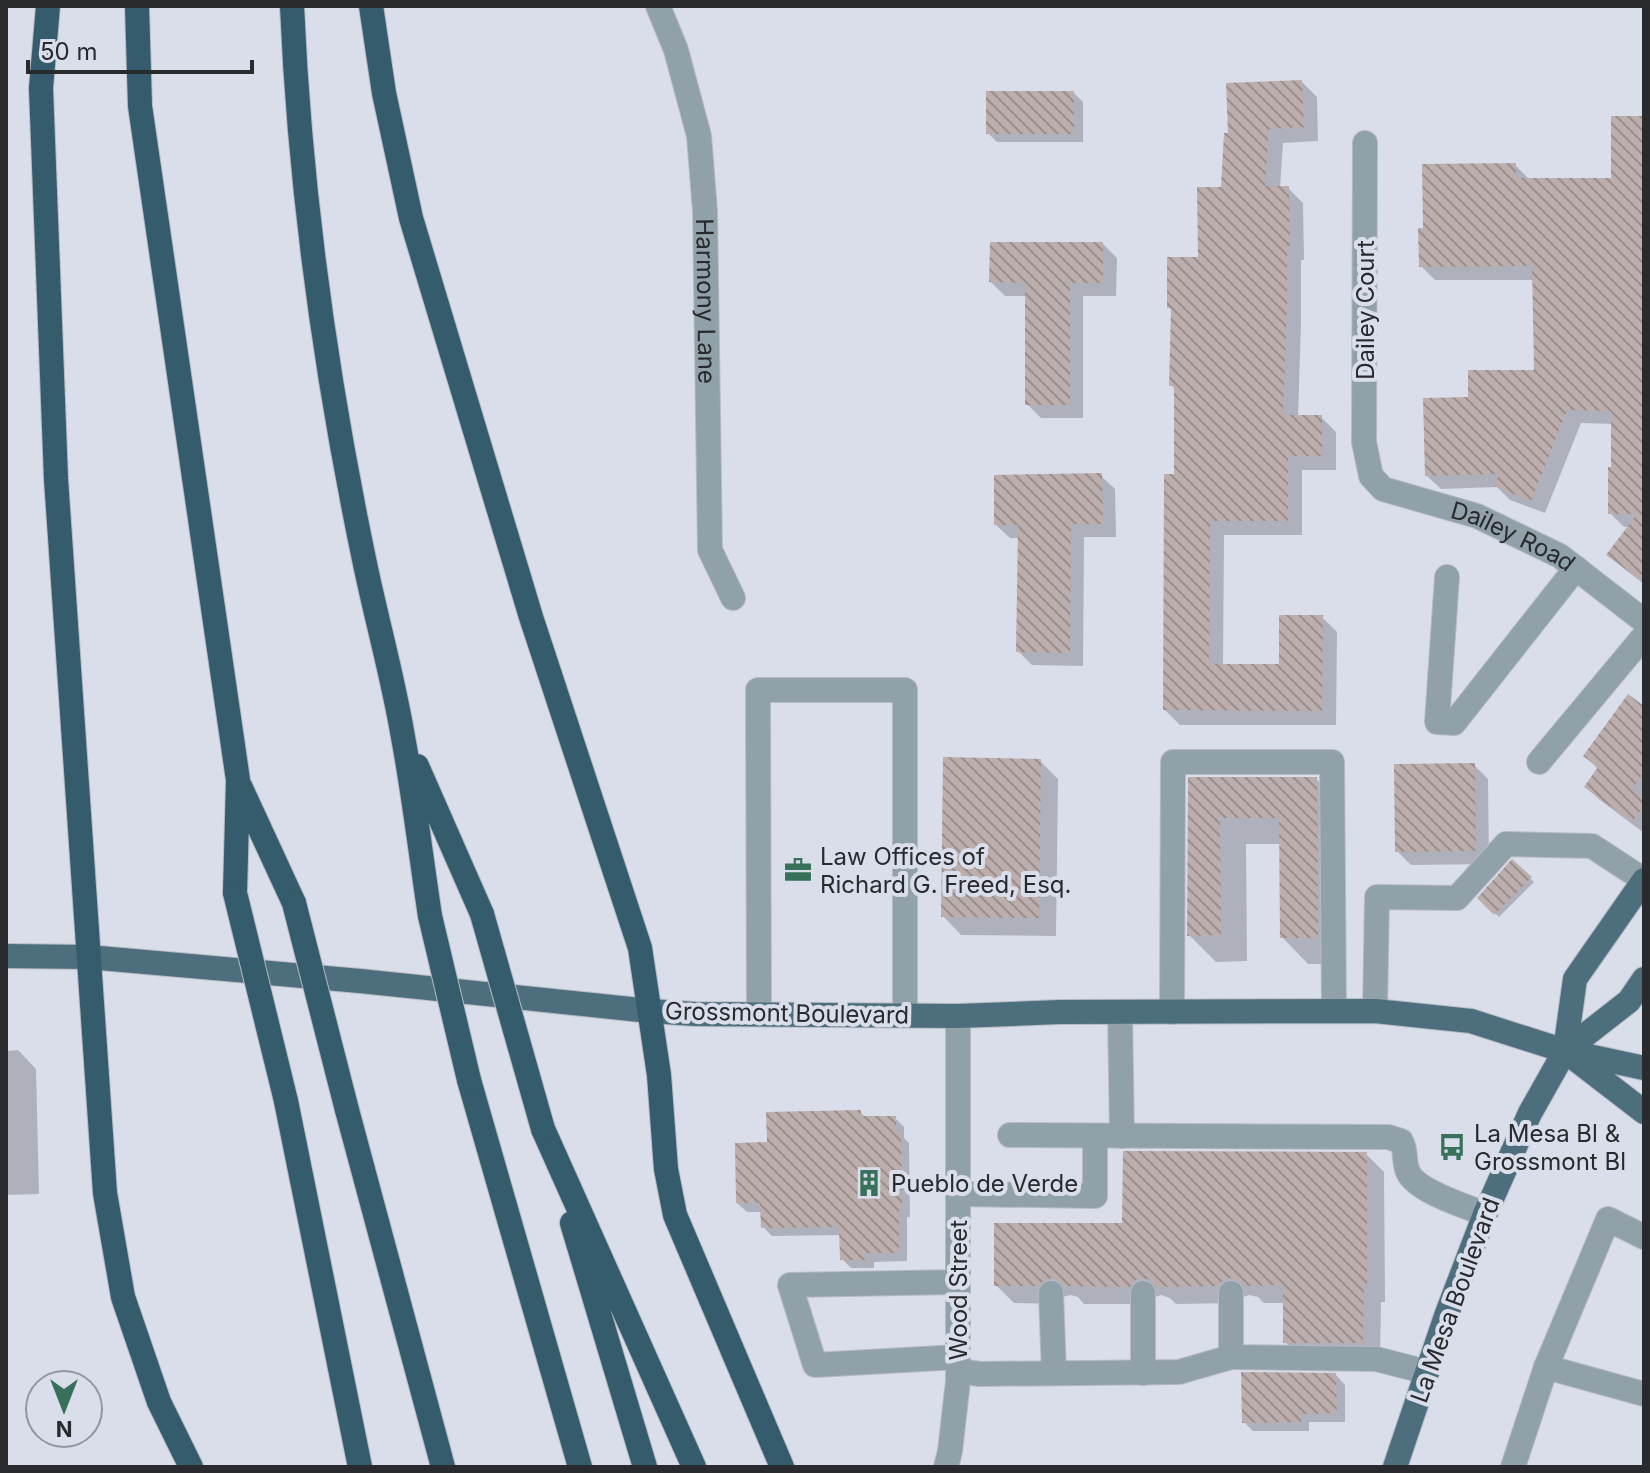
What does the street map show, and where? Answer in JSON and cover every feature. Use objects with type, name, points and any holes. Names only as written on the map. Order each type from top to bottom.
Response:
[{"type":"highway","points":[[48,6],[41,88],[56,479],[105,1193],[123,1297],[159,1402],[191,1467]]},
{"type":"highway","points":[[137,6],[140,106],[238,780],[235,893],[286,1101],[360,1467]]},
{"type":"highway","points":[[292,6],[310,236],[333,390],[364,558],[403,734],[430,916],[469,1080],[580,1467]]},
{"type":"highway","points":[[371,6],[384,93],[411,218],[531,617],[640,948],[661,1095],[666,1169],[675,1215],[782,1467]]},
{"type":"highway","points":[[403,734],[482,914],[645,1467]]},
{"type":"highway","points":[[238,780],[294,903],[443,1467]]},
{"type":"highway","points":[[543,1129],[694,1467]]},
{"type":"main road","name":"La Mesa Boulevard","points":[[1395,1467],[1485,1214],[1530,1113],[1565,1051],[1575,979],[1644,880]]},
{"type":"main road","name":"Grossmont Boulevard","points":[[6,956],[88,957],[695,1014],[958,1016],[1375,1011],[1471,1021],[1565,1051],[1644,1068]]},
{"type":"main road","name":"La Mesa Boulevard","points":[[1565,1051],[1629,1001],[1644,979]]},
{"type":"main road","name":"Grossmont Boulevard","points":[[1565,1051],[1644,1112]]},
{"type":"street","name":"Harmony Lane","points":[[658,6],[676,50],[699,136],[705,211],[710,550],[733,598]]},
{"type":"street","name":"Dailey Court","points":[[1365,143],[1364,442],[1371,476]]},
{"type":"street","name":"Dailey Road","points":[[1371,476],[1383,489],[1477,516],[1560,556],[1644,621]]},
{"type":"street","points":[[1447,577],[1437,722],[1454,723],[1576,568]]},
{"type":"street","points":[[1539,762],[1644,636]]},
{"type":"street","points":[[759,1014],[758,690],[905,690],[905,1015]]},
{"type":"street","points":[[1172,1012],[1173,762],[1332,762],[1334,1011]]},
{"type":"street","points":[[1375,1011],[1377,897],[1457,898],[1506,844],[1592,846],[1644,880]]},
{"type":"street","points":[[1120,1012],[1122,1136]]},
{"type":"street","name":"Wood Street","points":[[946,1467],[958,1364],[958,1016]]},
{"type":"street","points":[[1010,1135],[1388,1137],[1401,1141],[1405,1147],[1408,1173],[1415,1182],[1485,1214]]},
{"type":"street","points":[[958,1194],[1095,1196],[1095,1136]]},
{"type":"street","points":[[1513,1467],[1546,1367],[1608,1219],[1644,1237]]},
{"type":"street","points":[[958,1282],[790,1285],[815,1365],[958,1364],[980,1374],[1143,1373],[1179,1372],[1231,1357],[1376,1359],[1427,1372]]},
{"type":"street","points":[[1051,1293],[1054,1373]]},
{"type":"street","points":[[1143,1293],[1143,1373]]},
{"type":"street","points":[[1231,1293],[1231,1357]]},
{"type":"street","points":[[1546,1367],[1644,1394]]},
{"type":"building","points":[[1302,80],[1304,127],[1269,129],[1265,186],[1289,186],[1290,246],[1287,246],[1283,415],[1322,415],[1322,456],[1288,456],[1288,521],[1210,521],[1209,664],[1279,664],[1279,615],[1323,615],[1322,711],[1163,710],[1164,474],[1174,474],[1174,386],[1169,386],[1171,308],[1167,308],[1167,257],[1198,257],[1197,187],[1221,187],[1224,133],[1228,133],[1226,83]]},
{"type":"building","points":[[986,91],[1074,91],[1074,134],[986,134]]},
{"type":"building","points":[[1611,116],[1644,116],[1644,582],[1606,555],[1637,514],[1608,514],[1611,411],[1567,410],[1531,501],[1494,486],[1499,474],[1425,476],[1423,398],[1468,397],[1468,370],[1534,370],[1532,266],[1419,267],[1418,228],[1423,228],[1422,164],[1516,163],[1516,178],[1611,178]]},
{"type":"building","points":[[990,242],[1103,242],[1103,283],[1070,283],[1070,405],[1025,405],[1025,283],[989,282]]},
{"type":"building","points":[[1102,473],[1103,524],[1071,524],[1070,653],[1016,652],[1018,525],[994,525],[994,475]]},
{"type":"building","points":[[1628,694],[1644,706],[1644,772],[1632,789],[1644,798],[1644,806],[1632,822],[1584,787],[1598,767],[1583,756]]},
{"type":"building","points":[[943,757],[1041,759],[1039,918],[941,917]]},
{"type":"building","points":[[1475,763],[1476,851],[1395,852],[1394,764]]},
{"type":"building","points":[[1188,777],[1317,777],[1318,938],[1280,938],[1279,818],[1220,818],[1221,935],[1187,936]]},
{"type":"building","points":[[1512,859],[1532,877],[1494,915],[1477,898]]},
{"type":"building","points":[[861,1110],[861,1116],[896,1116],[896,1132],[901,1132],[899,1253],[866,1253],[866,1260],[840,1260],[839,1227],[761,1228],[760,1203],[736,1203],[735,1143],[767,1142],[766,1112]]},
{"type":"building","points":[[1123,1151],[1367,1152],[1367,1285],[1364,1285],[1363,1343],[1283,1343],[1283,1285],[1244,1286],[1230,1278],[1218,1286],[1156,1287],[1151,1280],[1142,1278],[1135,1280],[1130,1287],[1064,1286],[1059,1280],[1051,1278],[1038,1286],[994,1286],[994,1223],[1122,1223]]},
{"type":"building","points":[[1241,1372],[1336,1373],[1337,1413],[1301,1414],[1301,1422],[1242,1423]]},
{"type":"place","name":"Law Offices of Richard G. Freed, Esq.","points":[[798,870]]},
{"type":"place","name":"La Mesa Bl & Grossmont Bl","points":[[1452,1147]]},
{"type":"place","name":"Pueblo de Verde","points":[[869,1183]]}]
